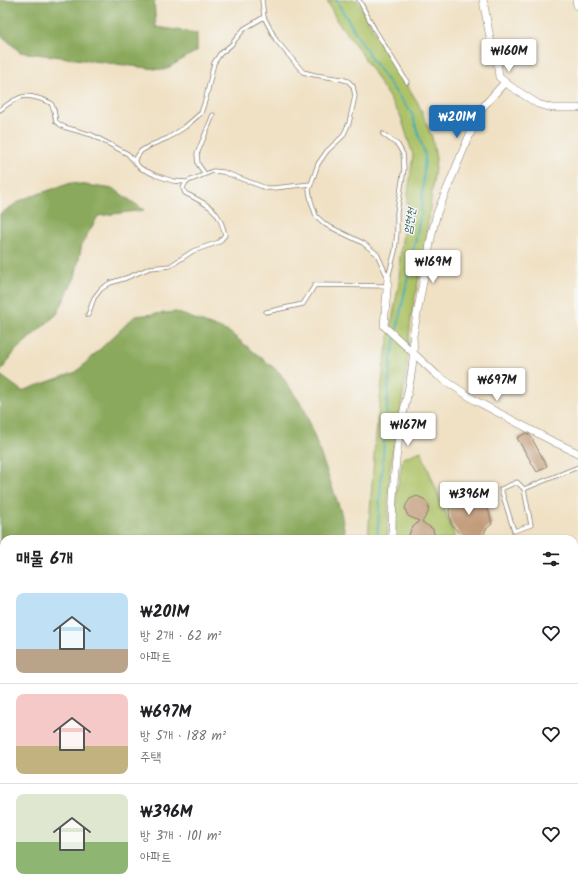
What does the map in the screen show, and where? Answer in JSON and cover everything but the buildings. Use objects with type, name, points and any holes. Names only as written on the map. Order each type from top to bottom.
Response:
[{"type":"main road","points":[[578,0],[578,5]]},
{"type":"street","points":[[483,0],[491,43],[497,60],[500,77],[538,104],[552,108],[578,108]]},
{"type":"street","points":[[392,535],[392,499],[399,436],[414,353],[413,336],[432,233],[437,213],[466,141],[482,107],[505,82]]},
{"type":"street","points":[[388,278],[384,326],[437,375],[476,401],[528,429],[578,452]]},
{"type":"lane","points":[[262,0],[264,17],[276,40],[303,72],[341,79],[348,81],[353,86],[355,96],[349,123],[343,136],[327,151],[318,164],[309,190],[311,201],[316,216],[326,225],[363,243],[377,254],[388,278]]},
{"type":"lane","points":[[359,0],[375,30],[407,82]]},
{"type":"lane","points":[[134,161],[141,151],[168,138],[185,127],[201,113],[214,63],[220,54],[244,29],[264,17]]},
{"type":"lane","points":[[0,110],[13,99],[23,96],[43,99],[51,103],[56,122],[64,127],[92,135],[128,154],[140,168],[173,181],[186,182],[213,171],[223,172],[266,188],[311,184]]},
{"type":"lane","points":[[205,174],[198,164],[197,154],[213,115]]},
{"type":"lane","points":[[384,134],[398,145],[403,154],[404,162],[397,212],[395,251],[388,278]]},
{"type":"lane","points":[[88,315],[94,298],[101,289],[110,283],[150,268],[170,266],[193,251],[219,242],[225,235],[222,220],[213,209],[185,193],[183,188],[186,182]]},
{"type":"lane","points":[[266,312],[302,304],[315,285],[388,286]]},
{"type":"lane","points":[[524,489],[578,467]]},
{"type":"lane","points":[[518,482],[524,489],[531,525],[514,531],[501,489],[518,482]]},
{"type":"green space","points":[[0,0],[156,0],[154,2],[156,27],[197,33],[197,51],[164,70],[20,52],[0,34]]},
{"type":"green space","points":[[327,0],[357,0],[383,47],[418,103],[432,137],[436,159],[425,247],[411,318],[405,383],[390,469],[387,535],[368,535],[375,443],[384,364],[399,283],[400,257],[413,155],[401,117],[360,51],[337,21]]},
{"type":"green space","points":[[71,183],[114,189],[144,210],[98,216],[82,244],[75,277],[57,314],[16,350],[0,372],[0,214],[23,199]]},
{"type":"green space","points":[[176,312],[229,332],[279,372],[305,410],[341,512],[345,535],[0,535],[0,375],[22,391],[76,372],[135,316]]},
{"type":"green space","points":[[421,451],[454,535],[395,535],[396,495],[403,458]]},
{"type":"waterway","name":"엄현천","points":[[336,0],[372,60],[412,114],[425,155],[421,213],[396,335]]},
{"type":"waterway","name":"엄현천","points":[[377,535],[391,360],[395,339]]}]
